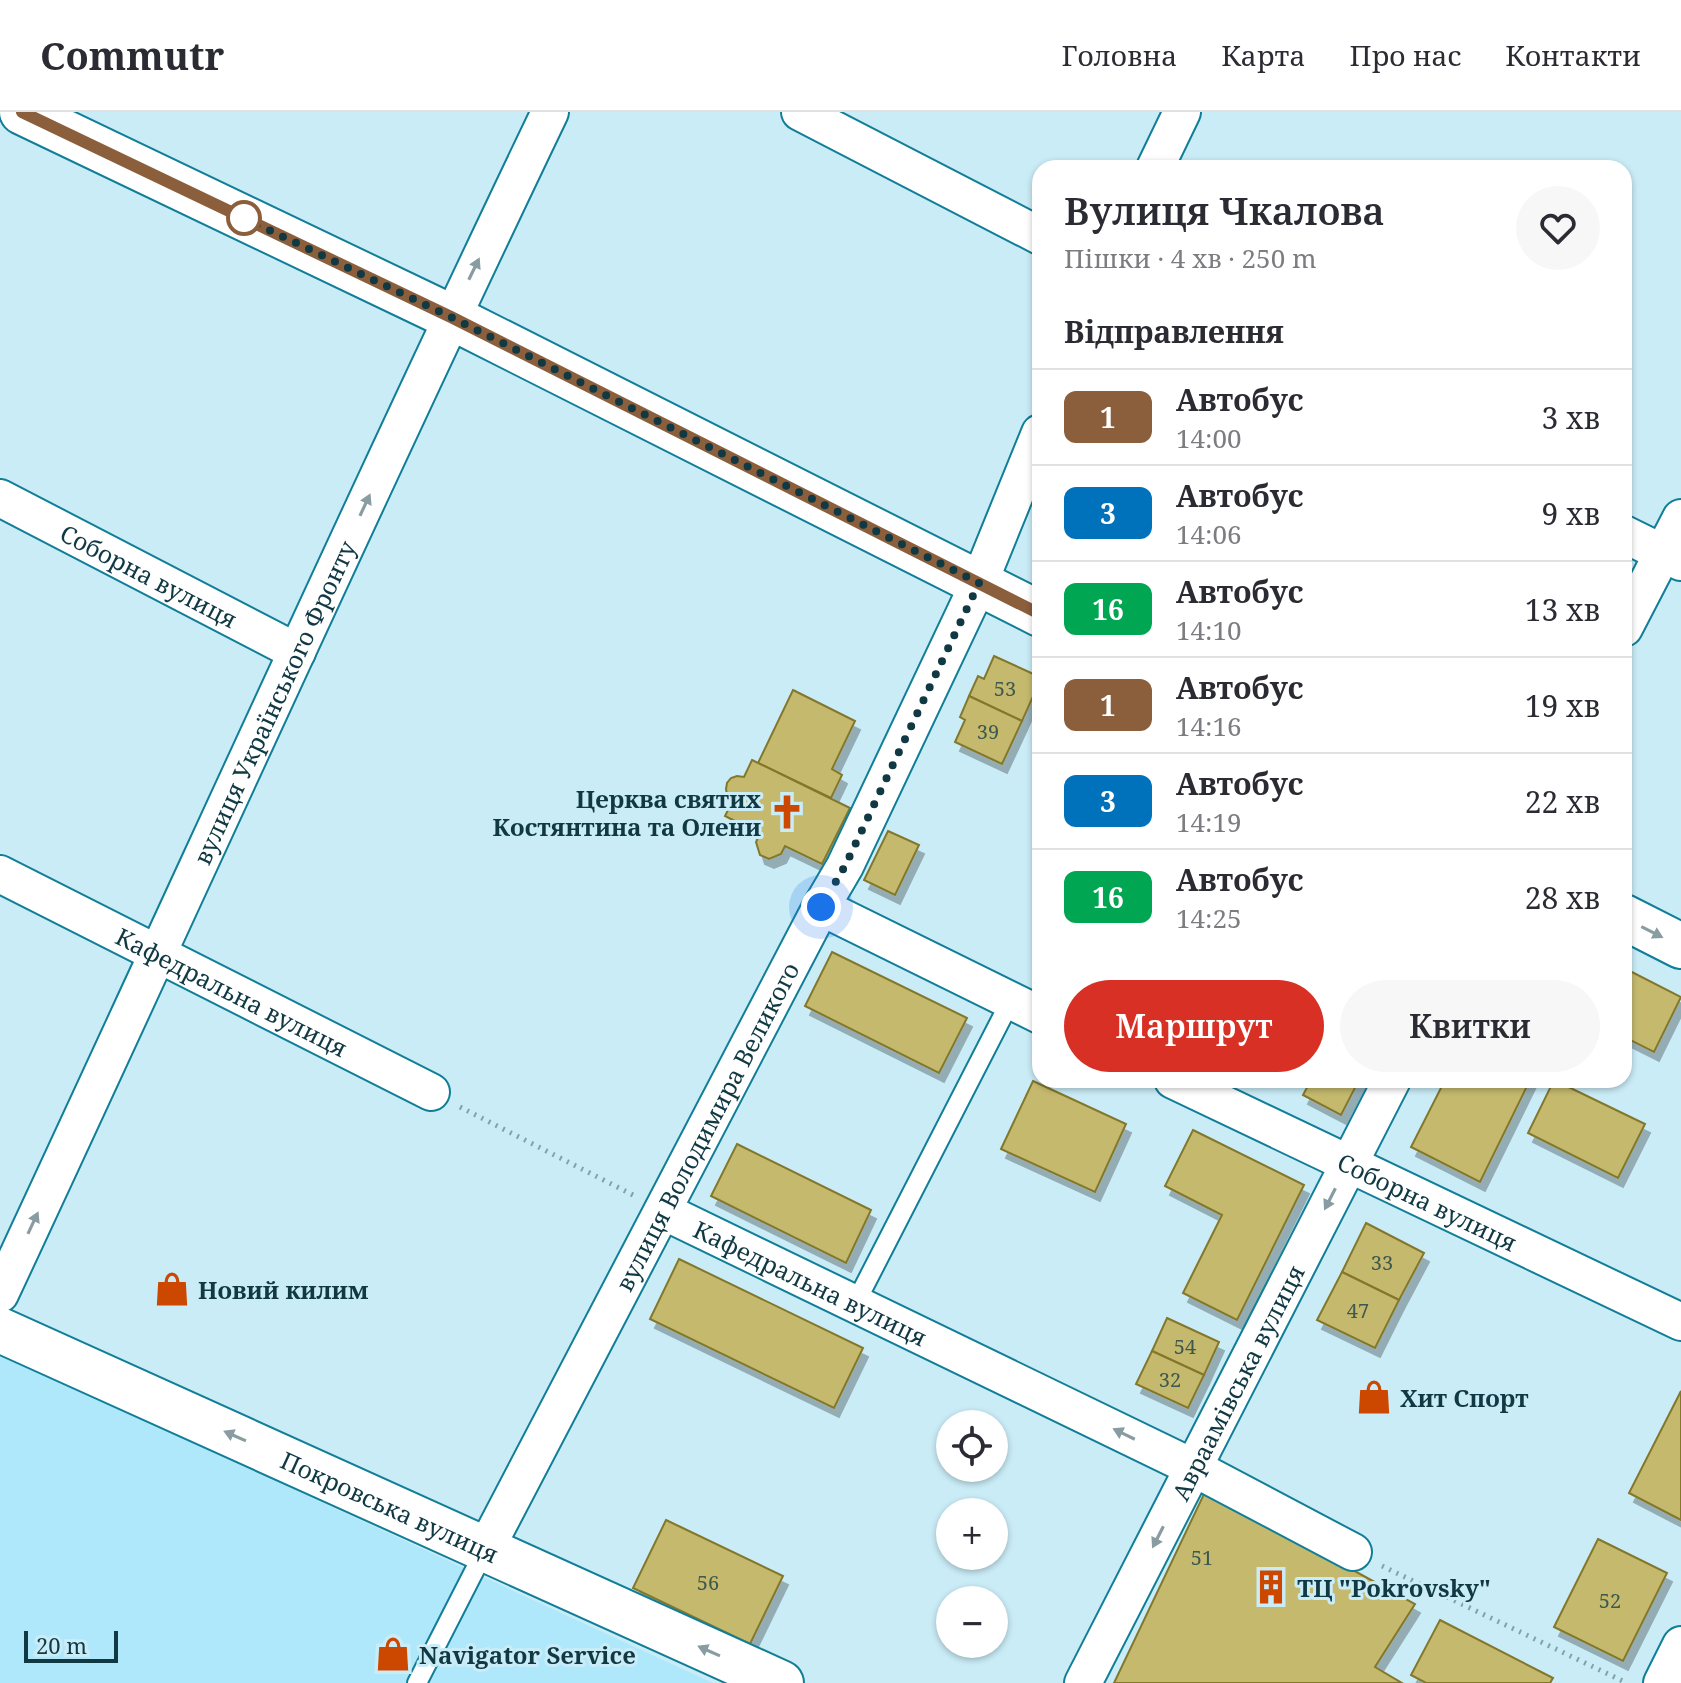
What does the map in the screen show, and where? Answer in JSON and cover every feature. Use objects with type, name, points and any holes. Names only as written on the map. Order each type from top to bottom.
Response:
[{"type":"main road","points":[[22,112],[451,317],[1032,610]]},
{"type":"main road","points":[[1632,921],[1681,946]]},
{"type":"main road","name":"Покровська вулиця","points":[[0,1330],[781,1683]]},
{"type":"street","name":"вулиця Українського Фронту","points":[[0,1294],[451,317],[550,112]]},
{"type":"street","points":[[800,112],[1032,232]]},
{"type":"street","points":[[1159,160],[1182,112]]},
{"type":"street","name":"вулиця Володимира Великого","points":[[485,1550],[845,866],[979,583],[1032,453]]},
{"type":"street","name":"Соборна вулиця","points":[[0,498],[297,652]]},
{"type":"street","points":[[1632,616],[1671,557],[1681,518]]},
{"type":"street","points":[[1632,538],[1671,557]]},
{"type":"street","name":"Кафедральна вулиця","points":[[0,874],[431,1092]]},
{"type":"street","points":[[821,907],[1025,1008]]},
{"type":"street","name":"Соборна вулиця","points":[[1190,1088],[1681,1322]]},
{"type":"street","name":"Авраамівська вулиця","points":[[1083,1683],[1388,1088]]},
{"type":"street","name":"Кафедральна вулиця","points":[[663,1211],[1194,1468],[1353,1552]]},
{"type":"street","points":[[1662,1683],[1681,1645]]},
{"type":"lane","points":[[855,1304],[1025,1008]]},
{"type":"lane","name":"вулиця Володимира Великого","points":[[417,1683],[485,1550]]},
{"type":"path","points":[[431,1092],[663,1211]]},
{"type":"path","points":[[1353,1552],[1627,1683]]},
{"type":"shaded area","points":[[0,1354],[713,1683],[0,1683]]},
{"type":"building","points":[[994,656],[1032,673],[1032,699],[1022,721],[969,696],[978,676],[984,679]]},
{"type":"building","points":[[793,690],[855,721],[832,769],[842,775],[831,798],[758,763]]},
{"type":"building","points":[[969,696],[1022,721],[1002,764],[955,742],[965,720],[960,717]]},
{"type":"building","name":"Церква святих Костянтина та Олени","points":[[752,760],[850,808],[822,864],[785,846],[781,854],[769,859],[760,855],[756,842],[760,834],[725,816],[733,800],[727,795],[727,783],[731,778],[744,777]]},
{"type":"building","points":[[888,831],[919,845],[895,895],[864,880]]},
{"type":"building","points":[[832,952],[967,1018],[939,1073],[805,1006]]},
{"type":"building","points":[[1632,972],[1681,997],[1654,1052],[1632,1041]]},
{"type":"building","points":[[1032,1083],[1032,1088],[1048,1088],[1126,1124],[1095,1192],[1001,1149]]},
{"type":"building","points":[[1307,1088],[1355,1088],[1341,1115],[1303,1095]]},
{"type":"building","points":[[1441,1088],[1526,1088],[1480,1182],[1411,1147]]},
{"type":"building","points":[[1550,1088],[1571,1088],[1645,1124],[1618,1178],[1528,1133]]},
{"type":"building","points":[[1193,1130],[1304,1185],[1237,1320],[1183,1293],[1222,1215],[1165,1186]]},
{"type":"building","points":[[737,1144],[871,1210],[846,1263],[711,1196]]},
{"type":"building","points":[[1366,1223],[1424,1253],[1399,1300],[1342,1272]]},
{"type":"building","points":[[679,1259],[863,1348],[834,1408],[650,1319]]},
{"type":"building","points":[[1342,1272],[1399,1300],[1375,1348],[1317,1320]]},
{"type":"building","points":[[1167,1318],[1219,1342],[1204,1375],[1152,1351]]},
{"type":"building","points":[[1152,1351],[1204,1375],[1188,1408],[1136,1384]]},
{"type":"building","points":[[1681,1391],[1681,1520],[1629,1493]]},
{"type":"building","name":"ТЦ \"Pokrovsky\"","points":[[1204,1494],[1415,1604],[1375,1667],[1402,1683],[1114,1683]]},
{"type":"building","points":[[666,1520],[783,1576],[750,1644],[633,1588]]},
{"type":"building","points":[[1598,1539],[1667,1573],[1623,1661],[1554,1627]]},
{"type":"building","points":[[1440,1620],[1553,1678],[1550,1683],[1426,1683],[1411,1675]]},
{"type":"bus line","name":"1","points":[[22,112],[451,317],[1032,610]]},
{"type":"place","name":"Церква святих Костянтина та Олени","points":[[787,812]]},
{"type":"place","name":"Новий килим","points":[[172,1289]]},
{"type":"place","name":"Хит Спорт","points":[[1374,1397]]},
{"type":"place","name":"ТЦ \"Pokrovsky\"","points":[[1271,1587]]},
{"type":"place","name":"Navigator Service","points":[[393,1654]]},
{"type":"route","points":[[244,218],[451,317],[979,583],[845,866],[821,907]]}]
